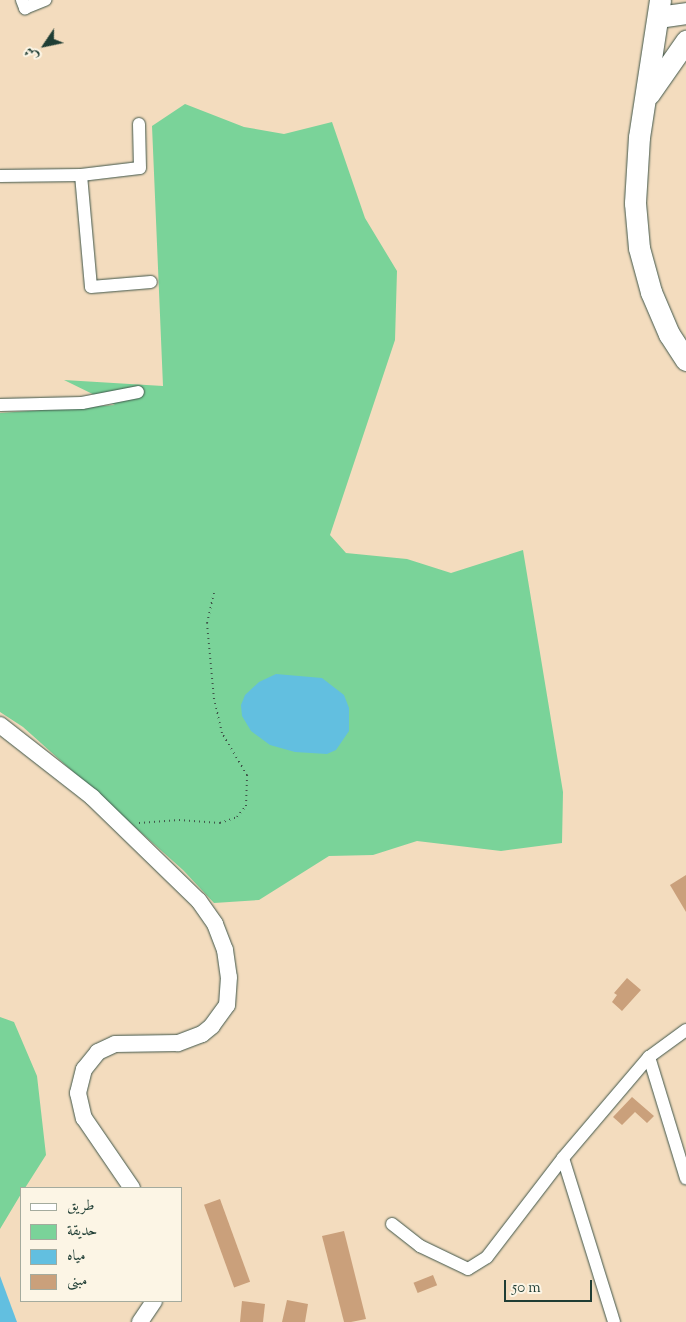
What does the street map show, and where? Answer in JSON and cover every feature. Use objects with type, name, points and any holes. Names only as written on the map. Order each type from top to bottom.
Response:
[{"type":"main road","points":[[676,0],[686,9]]},
{"type":"main road","points":[[686,13],[659,8],[639,137],[635,203],[639,248],[651,292],[669,334],[686,360]]},
{"type":"main road","points":[[655,43],[675,40],[686,34]]},
{"type":"main road","points":[[646,98],[686,41]]},
{"type":"street","points":[[22,0],[25,8],[45,0]]},
{"type":"street","points":[[0,176],[81,176],[140,168],[138,124]]},
{"type":"street","points":[[81,176],[91,287],[151,282]]},
{"type":"street","points":[[0,406],[82,403],[138,392]]},
{"type":"street","points":[[0,725],[92,797],[199,901],[215,924],[225,950],[229,977],[227,1005],[212,1026],[202,1034],[178,1043],[115,1044],[98,1052],[84,1069],[78,1094],[84,1118],[131,1187]]},
{"type":"street","points":[[392,1224],[420,1246],[468,1269],[487,1257],[563,1158],[649,1057],[686,1030]]},
{"type":"street","points":[[649,1057],[686,1178]]},
{"type":"street","points":[[563,1158],[614,1322]]},
{"type":"street","points":[[140,1322],[153,1302]]},
{"type":"path","points":[[128,832],[142,820],[220,823],[237,817],[246,806],[246,775],[222,732],[214,698],[207,623],[214,592]]},
{"type":"green space","points":[[185,104],[244,127],[284,134],[332,122],[365,218],[397,271],[395,340],[330,535],[346,553],[407,559],[451,573],[523,550],[563,792],[562,843],[501,851],[417,841],[373,855],[329,856],[259,900],[214,903],[183,870],[23,727],[0,712],[0,413],[115,405],[64,380],[163,386],[152,126]]},
{"type":"green space","points":[[0,1017],[14,1022],[37,1076],[46,1155],[26,1187],[20,1187],[20,1196],[0,1229]]},
{"type":"water","points":[[276,674],[322,678],[344,695],[349,708],[349,731],[336,750],[327,754],[295,752],[270,745],[251,731],[242,716],[241,705],[245,695],[259,682]]},
{"type":"water","points":[[0,1276],[17,1322],[0,1322]]},
{"type":"building","points":[[686,875],[686,912],[670,885]]},
{"type":"building","points":[[627,978],[641,990],[622,1011],[612,1002],[617,995],[614,993]]},
{"type":"building","points":[[632,1097],[654,1116],[647,1123],[635,1112],[622,1125],[613,1117]]},
{"type":"building","points":[[220,1199],[250,1282],[234,1288],[204,1205]]},
{"type":"building","points":[[344,1231],[366,1319],[351,1322],[344,1322],[322,1236]]},
{"type":"building","points":[[433,1275],[437,1285],[418,1293],[414,1283]]},
{"type":"building","points":[[287,1300],[308,1304],[305,1322],[282,1322]]},
{"type":"building","points":[[242,1301],[265,1304],[263,1322],[240,1322]]}]
